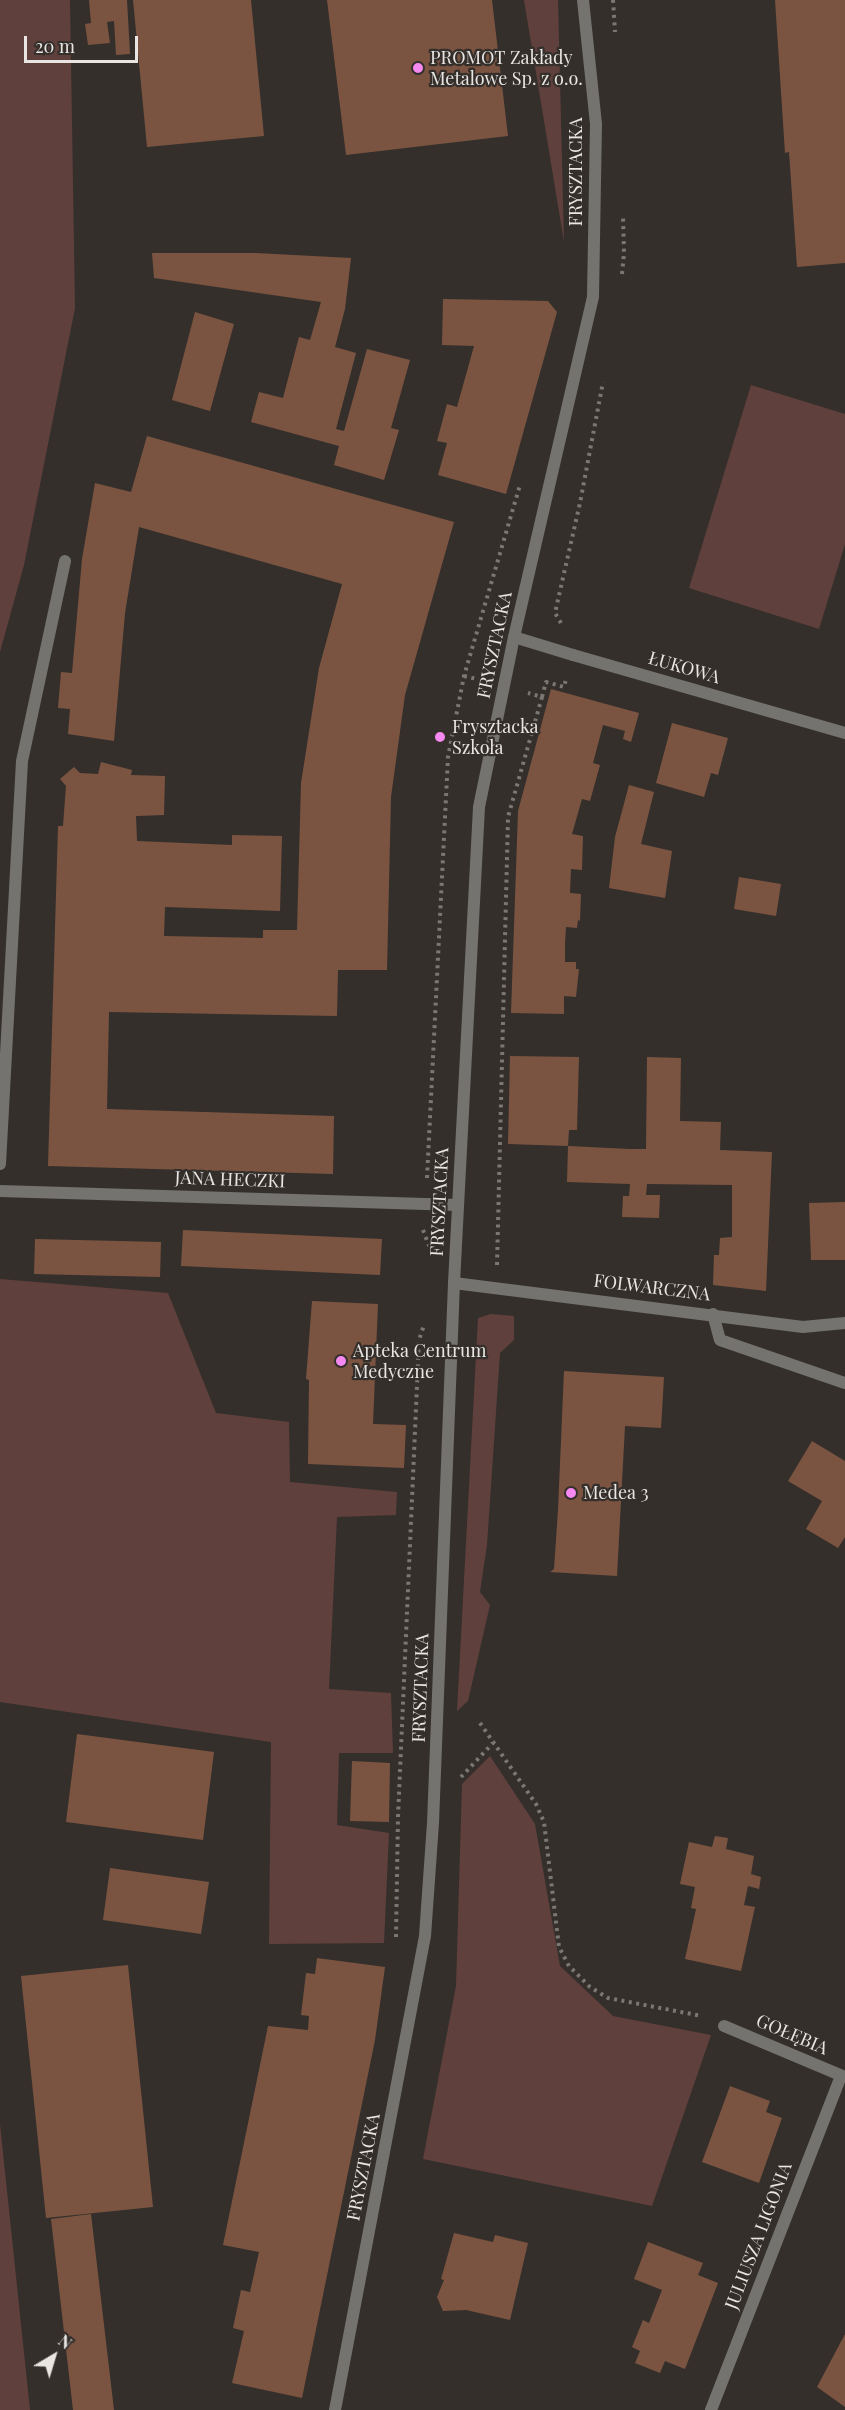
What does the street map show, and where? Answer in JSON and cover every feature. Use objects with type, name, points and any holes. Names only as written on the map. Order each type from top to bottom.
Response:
[{"type":"street","name":"FRYSZTACKA","points":[[335,2410],[425,1936],[433,1823],[454,1283],[479,807],[514,637],[593,297],[596,124],[583,0]]},
{"type":"street","points":[[0,1164],[22,761],[65,561]]},
{"type":"street","name":"ŁUKOWA","points":[[514,637],[845,733]]},
{"type":"street","name":"JANA HECZKI","points":[[0,1191],[458,1205]]},
{"type":"street","name":"FOLWARCZNA","points":[[454,1283],[803,1327],[845,1323]]},
{"type":"street","points":[[713,1314],[720,1340],[845,1383]]},
{"type":"street","name":"GOŁĘBIA","points":[[724,2026],[843,2077]]},
{"type":"street","name":"JULIUSZA LIGONIA","points":[[711,2410],[843,2077]]},
{"type":"path","points":[[464,676],[542,697],[508,817],[496,1288]]},
{"type":"path","points":[[480,1723],[536,1804],[544,1822],[559,1947],[568,1966],[590,1987],[608,1998],[701,2016],[724,2026]]},
{"type":"shaded area","points":[[0,0],[70,0],[75,308],[24,565],[0,652]]},
{"type":"shaded area","points":[[524,0],[558,0],[564,242]]},
{"type":"shaded area","points":[[751,385],[845,414],[845,544],[819,629],[689,588]]},
{"type":"shaded area","points":[[0,1279],[168,1293],[216,1413],[289,1422],[290,1482],[397,1492],[396,1515],[337,1517],[329,1689],[391,1693],[393,1753],[339,1753],[337,1825],[389,1833],[384,1943],[269,1944],[271,1742],[0,1702]]},
{"type":"shaded area","points":[[491,1314],[514,1316],[514,1340],[500,1353],[487,1545],[480,1592],[490,1605],[468,1701],[457,1711],[478,1318]]},
{"type":"shaded area","points":[[490,1756],[535,1824],[560,1966],[613,2016],[711,2035],[652,2206],[423,2159],[456,1986],[462,1784]]},
{"type":"shaded area","points":[[0,2124],[30,2410],[0,2410]]},
{"type":"building","points":[[89,0],[127,0],[130,54],[116,55],[114,21],[107,22],[110,43],[88,45],[85,24],[91,23]]},
{"type":"building","points":[[133,0],[251,0],[264,136],[147,147]]},
{"type":"building","name":"PROMOT Zakłady Metalowe Sp. z o.o.","points":[[327,0],[492,0],[508,136],[346,155]]},
{"type":"building","points":[[775,0],[845,0],[845,263],[797,267],[789,152],[785,153]]},
{"type":"building","points":[[152,253],[256,253],[351,258],[345,309],[335,347],[356,353],[336,429],[344,431],[367,349],[410,360],[391,428],[399,430],[384,480],[334,465],[339,446],[251,422],[259,392],[283,398],[299,337],[310,340],[321,302],[154,278]]},
{"type":"building","points":[[443,299],[548,301],[557,312],[506,494],[438,475],[447,443],[437,441],[447,404],[457,407],[474,346],[442,345]]},
{"type":"building","points":[[195,312],[234,324],[210,411],[172,400]]},
{"type":"building","points":[[147,436],[454,522],[405,695],[391,797],[387,970],[338,970],[337,1016],[109,1012],[107,1109],[334,1116],[333,1174],[48,1166],[58,826],[63,826],[66,786],[60,779],[74,767],[80,773],[98,774],[101,762],[132,770],[131,775],[165,776],[164,815],[136,816],[137,841],[232,845],[232,835],[282,836],[280,911],[165,907],[164,936],[263,938],[263,930],[297,930],[301,783],[319,668],[342,584],[139,527],[125,613],[114,741],[68,734],[70,709],[58,708],[61,672],[72,673],[82,559],[95,483],[131,492]]},
{"type":"building","points":[[551,689],[639,713],[631,742],[623,739],[625,731],[603,725],[593,763],[600,765],[590,801],[582,799],[572,834],[583,836],[582,870],[571,869],[570,893],[581,894],[580,921],[578,920],[577,928],[566,927],[565,944],[565,962],[576,962],[576,969],[579,969],[576,997],[564,996],[564,1014],[511,1013],[518,811]]},
{"type":"building","points":[[672,723],[728,738],[718,775],[711,773],[704,797],[656,783]]},
{"type":"building","points":[[629,785],[654,792],[641,844],[672,851],[665,898],[609,888],[615,837]]},
{"type":"building","points":[[739,877],[781,884],[776,916],[734,909]]},
{"type":"building","points":[[510,1056],[579,1057],[577,1130],[569,1130],[568,1146],[508,1144]]},
{"type":"building","points":[[647,1057],[681,1058],[680,1121],[721,1122],[720,1150],[772,1152],[766,1291],[713,1285],[714,1255],[719,1255],[720,1238],[732,1237],[732,1185],[647,1184],[646,1195],[660,1195],[659,1218],[622,1217],[623,1196],[629,1196],[630,1184],[567,1182],[568,1146],[646,1149]]},
{"type":"building","points":[[845,1202],[845,1260],[811,1260],[809,1203]]},
{"type":"building","points":[[183,1230],[382,1239],[380,1275],[181,1266]]},
{"type":"building","points":[[35,1239],[161,1242],[160,1277],[34,1274]]},
{"type":"building","name":"Apteka Centrum Medyczne","points":[[312,1301],[378,1304],[373,1424],[406,1425],[404,1468],[308,1464],[309,1380],[306,1379]]},
{"type":"building","points":[[564,1371],[664,1377],[661,1428],[625,1426],[617,1576],[550,1572],[554,1569]]},
{"type":"building","points":[[812,1441],[845,1461],[845,1537],[838,1548],[806,1529],[822,1501],[788,1481]]},
{"type":"building","points":[[77,1734],[214,1752],[203,1840],[66,1822]]},
{"type":"building","points":[[352,1761],[390,1763],[389,1822],[350,1821]]},
{"type":"building","points":[[715,1836],[728,1838],[726,1849],[754,1856],[751,1874],[761,1877],[759,1889],[748,1886],[744,1905],[755,1907],[741,1971],[685,1959],[696,1909],[691,1908],[695,1887],[680,1884],[689,1842],[712,1847]]},
{"type":"building","points":[[110,1868],[209,1882],[201,1934],[103,1920]]},
{"type":"building","points":[[317,1958],[385,1967],[375,2040],[302,2398],[232,2383],[244,2331],[233,2328],[241,2290],[250,2292],[259,2252],[223,2245],[268,2026],[308,2030],[309,2016],[301,2015],[306,1973],[315,1974]]},
{"type":"building","points":[[128,1965],[153,2207],[46,2218],[21,1976]]},
{"type":"building","points":[[730,2086],[770,2101],[766,2112],[782,2118],[759,2183],[702,2162]]},
{"type":"building","points":[[91,2214],[114,2410],[73,2410],[51,2219]]},
{"type":"building","points":[[454,2233],[493,2242],[495,2235],[528,2243],[510,2320],[466,2310],[443,2311],[437,2297],[444,2280],[441,2279]]},
{"type":"building","points":[[648,2242],[703,2263],[698,2275],[718,2283],[685,2369],[665,2361],[660,2373],[635,2363],[640,2351],[632,2347],[643,2320],[649,2323],[662,2290],[634,2279]]},
{"type":"building","points":[[845,2334],[845,2407],[817,2387]]},
{"type":"place","name":"PROMOT Zakłady Metalowe Sp. z o.o.","points":[[418,68]]},
{"type":"place","name":"Frysztacka Szkoła","points":[[440,737]]},
{"type":"place","name":"Apteka Centrum Medyczne","points":[[341,1361]]},
{"type":"place","name":"Medea 3","points":[[571,1493]]}]
